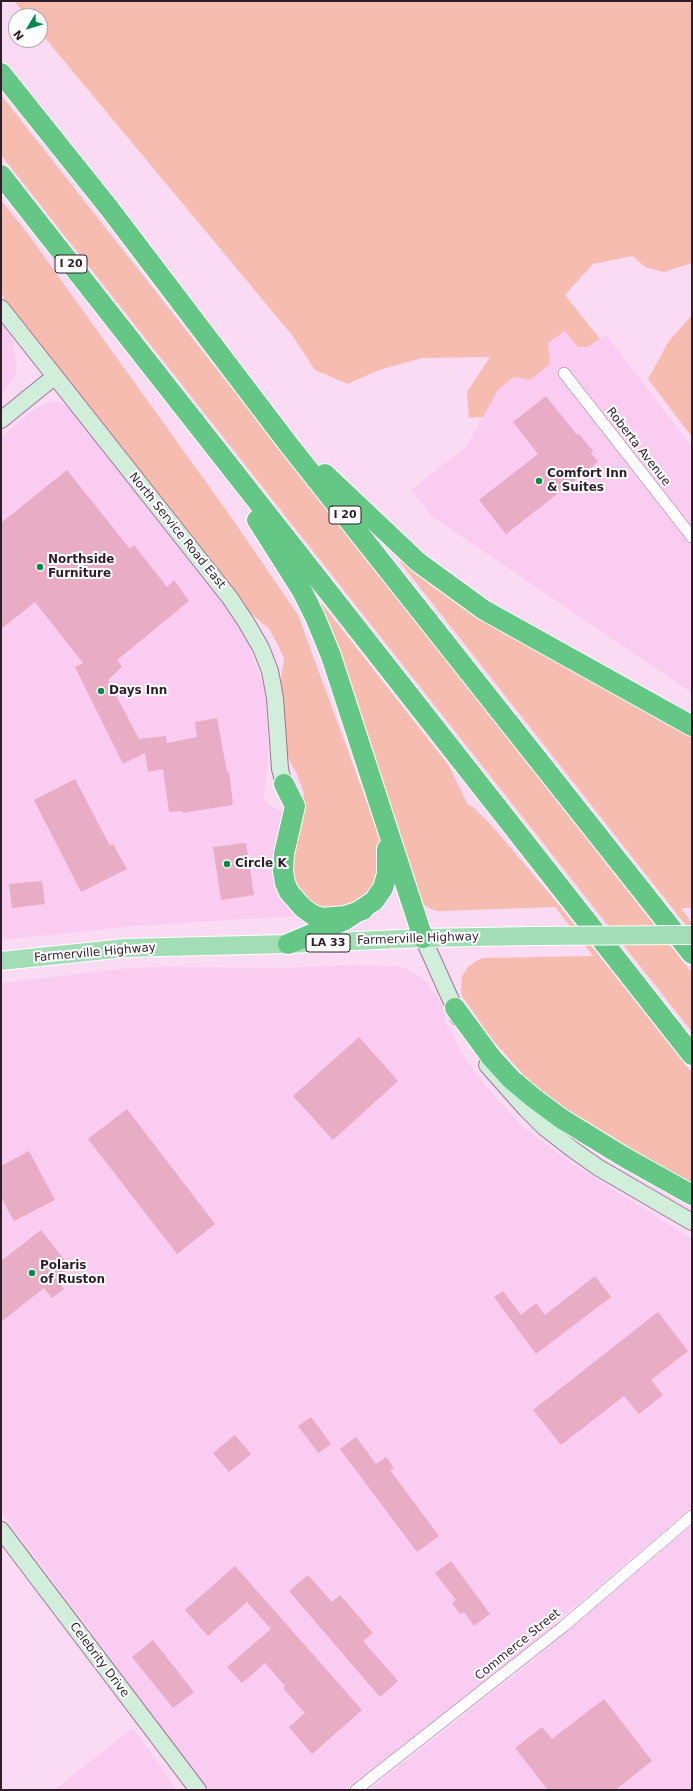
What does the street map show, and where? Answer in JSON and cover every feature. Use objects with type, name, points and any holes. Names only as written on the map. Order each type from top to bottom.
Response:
[{"type":"highway","name":"I 20","points":[[1,73],[109,208],[289,444],[692,954]]},
{"type":"highway","name":"I 20","points":[[1,175],[692,1055]]},
{"type":"highway","points":[[140,353],[239,493],[302,591],[315,617],[331,656],[382,818],[423,938]]},
{"type":"highway","points":[[289,444],[336,484],[375,523],[418,562],[484,610],[692,726]]},
{"type":"highway","points":[[284,784],[294,806],[284,854],[284,877],[289,892],[303,908],[313,915],[322,918],[345,916],[363,910]]},
{"type":"highway","points":[[288,944],[345,920],[363,910],[374,901],[383,888],[387,874],[388,857],[382,818]]},
{"type":"highway","points":[[455,1008],[491,1057],[511,1079],[535,1099],[562,1119],[624,1158],[692,1195]]},
{"type":"main road","name":"Farmerville Highway","points":[[1,961],[125,948],[288,944],[423,938],[692,935]]},
{"type":"street","name":"North Service Road East","points":[[1,308],[230,598],[246,622],[261,648],[270,671],[276,698],[279,757],[284,784]]},
{"type":"street","name":"Roberta Avenue","points":[[564,373],[692,537]]},
{"type":"street","points":[[1,420],[54,377]]},
{"type":"street","points":[[423,938],[465,1031],[488,1067],[501,1083],[545,1128],[599,1168],[692,1222]]},
{"type":"street","name":"Commerce Street","points":[[356,1790],[564,1626],[692,1516]]},
{"type":"street","name":"Celebrity Drive","points":[[1,1530],[198,1790]]},
{"type":"shaded area","points":[[14,1],[692,1],[692,263],[664,272],[645,267],[633,256],[593,264],[565,295],[600,339],[588,347],[578,347],[565,331],[548,343],[550,364],[530,380],[514,377],[498,390],[483,417],[469,418],[467,392],[490,357],[422,358],[379,370],[348,384],[315,370],[292,335],[48,42],[48,8],[20,8]]},
{"type":"shaded area","points":[[1,95],[692,973],[692,1032],[1,155]]},
{"type":"shaded area","points":[[1,200],[28,234],[231,517],[298,615],[376,827],[379,825],[382,841],[376,886],[353,907],[316,912],[289,876],[299,810],[304,793],[285,747],[284,711],[280,684],[284,658],[278,645],[269,629],[247,610],[1,294]]},
{"type":"shaded area","points":[[692,315],[692,437],[648,379],[669,341]]},
{"type":"shaded area","points":[[1,320],[11,336],[17,365],[15,377],[1,396]]},
{"type":"shaded area","points":[[565,330],[588,347],[606,335],[692,447],[692,532],[685,538],[692,545],[692,693],[433,517],[411,490],[466,447],[498,390],[514,377],[550,364],[548,343]]},
{"type":"shaded area","points":[[49,402],[60,402],[69,407],[229,609],[243,631],[263,684],[266,701],[268,757],[264,796],[265,801],[278,810],[287,810],[296,916],[134,926],[1,940],[1,437],[32,411]]},
{"type":"shaded area","points":[[402,560],[495,626],[692,737],[692,908],[681,908],[692,923],[692,933],[400,562]]},
{"type":"shaded area","points":[[319,604],[322,604],[449,766],[468,805],[472,806],[493,827],[558,904],[692,1073],[692,1185],[581,1123],[545,1096],[521,1072],[492,1039],[462,996],[462,976],[469,966],[483,958],[593,956],[555,907],[439,911],[433,910],[422,904]]},
{"type":"shaded area","points":[[354,965],[394,966],[405,968],[424,980],[436,995],[447,1017],[444,1019],[460,1050],[482,1082],[523,1127],[568,1161],[692,1239],[692,1507],[522,1651],[345,1790],[208,1790],[1,1511],[1,983],[129,968],[283,968]]},
{"type":"shaded area","points":[[692,1525],[692,1790],[369,1790],[530,1663]]},
{"type":"shaded area","points":[[133,1728],[177,1790],[54,1790]]},
{"type":"building","name":"Comfort Inn & Suites","points":[[546,396],[577,435],[579,434],[593,451],[591,453],[598,462],[506,534],[479,500],[538,454],[513,422]]},
{"type":"building","points":[[67,470],[130,549],[134,545],[167,587],[174,580],[189,601],[117,660],[122,667],[108,680],[139,739],[166,736],[167,743],[197,737],[195,722],[217,718],[227,772],[229,772],[232,805],[183,813],[182,811],[169,812],[163,769],[148,772],[145,753],[123,764],[75,667],[83,663],[35,602],[1,629],[1,523]]},
{"type":"building","points":[[75,779],[110,846],[113,844],[127,869],[81,892],[34,800]]},
{"type":"building","points":[[246,843],[254,895],[221,900],[213,847]]},
{"type":"building","points":[[42,881],[45,904],[12,908],[9,884]]},
{"type":"building","points":[[359,1037],[398,1081],[333,1140],[293,1096]]},
{"type":"building","points":[[127,1109],[215,1224],[177,1254],[88,1139]]},
{"type":"building","points":[[29,1151],[55,1200],[14,1221],[1,1197],[1,1166]]},
{"type":"building","name":"Polaris of Ruston","points":[[41,1230],[70,1267],[56,1278],[64,1289],[52,1298],[44,1288],[1,1322],[1,1261]]},
{"type":"building","points":[[595,1276],[611,1297],[536,1354],[494,1297],[503,1291],[521,1315],[536,1303],[545,1315]]},
{"type":"building","points":[[658,1312],[688,1351],[651,1380],[663,1395],[639,1414],[624,1396],[561,1445],[533,1410]]},
{"type":"building","points":[[311,1417],[331,1444],[318,1453],[298,1426]]},
{"type":"building","points":[[235,1435],[251,1454],[229,1472],[213,1453]]},
{"type":"building","points":[[356,1437],[376,1464],[386,1457],[394,1468],[390,1470],[439,1536],[417,1552],[340,1449]]},
{"type":"building","points":[[451,1561],[490,1614],[474,1626],[464,1612],[460,1614],[452,1603],[456,1600],[435,1573]]},
{"type":"building","points":[[235,1566],[362,1710],[312,1754],[289,1727],[305,1713],[283,1688],[285,1686],[265,1663],[242,1683],[227,1667],[271,1629],[247,1602],[208,1636],[185,1610]]},
{"type":"building","points":[[308,1575],[332,1602],[340,1595],[373,1633],[363,1641],[398,1681],[380,1697],[289,1591]]},
{"type":"building","points":[[153,1640],[194,1692],[173,1708],[132,1657]]},
{"type":"building","points":[[604,1699],[652,1761],[615,1790],[548,1790],[515,1748],[542,1727],[552,1739]]},
{"type":"place","name":"Comfort Inn & Suites","points":[[539,481]]},
{"type":"place","name":"Northside Furniture","points":[[40,567]]},
{"type":"place","name":"Days Inn","points":[[101,691]]},
{"type":"place","name":"Circle K","points":[[227,864]]},
{"type":"place","name":"Polaris of Ruston","points":[[32,1273]]}]
